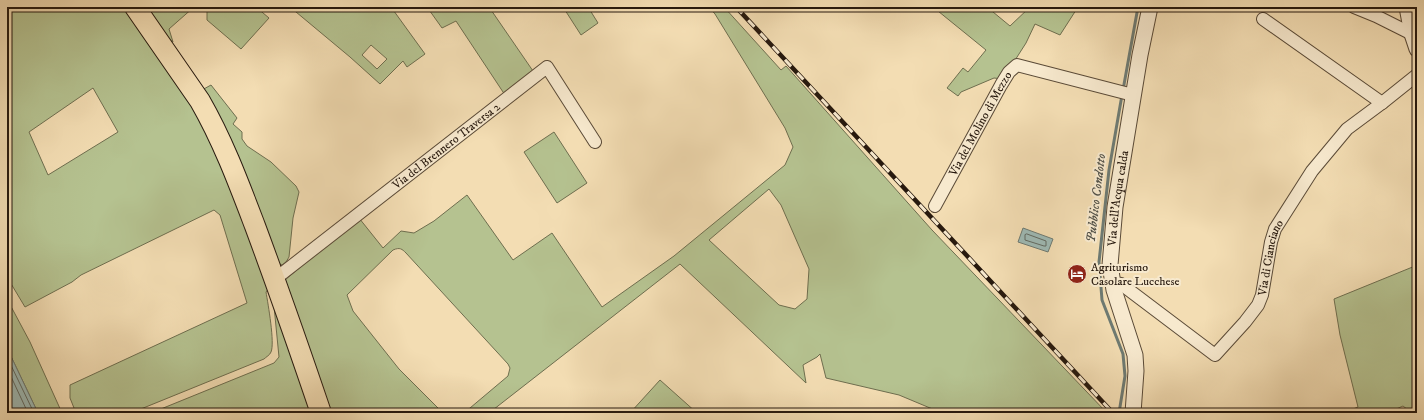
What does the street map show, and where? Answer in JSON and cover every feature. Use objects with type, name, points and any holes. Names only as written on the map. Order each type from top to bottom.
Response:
[{"type":"main road","points":[[135,7],[209,116],[234,170],[275,279],[321,413]]},
{"type":"street","name":"Via dell'Acqua calda","points":[[1133,413],[1136,371],[1135,355],[1118,303],[1110,265],[1115,206],[1129,94],[1150,7]]},
{"type":"street","points":[[1354,7],[1412,34]]},
{"type":"street","points":[[1407,7],[1412,34],[1417,50]]},
{"type":"street","points":[[1263,19],[1382,103]]},
{"type":"street","name":"Via del Molino di Mezzo","points":[[935,206],[1000,85],[1009,72],[1017,65],[1129,94]]},
{"type":"street","name":"Via del Brennero Traversa 2","points":[[275,279],[547,66],[595,142]]},
{"type":"street","name":"Via di Cianciano","points":[[1113,283],[1121,284],[1215,355],[1245,322],[1258,304],[1262,295],[1271,242],[1276,229],[1312,171],[1347,129],[1417,74]]},
{"type":"green space","points":[[7,7],[127,7],[185,90],[229,177],[269,288],[266,292],[272,332],[271,352],[264,359],[131,413],[76,413],[70,398],[70,385],[247,303],[220,215],[214,210],[81,275],[72,282],[25,307],[7,277]],"holes":[[[93,88],[118,132],[48,175],[29,132]]]},
{"type":"green space","points":[[144,7],[194,7],[169,29],[173,42],[164,36]]},
{"type":"green space","points":[[207,7],[256,7],[269,18],[241,49],[207,20]]},
{"type":"green space","points":[[290,7],[391,7],[425,54],[407,67],[403,61],[380,84]],"holes":[[[371,45],[387,59],[377,69],[362,55]]]},
{"type":"green space","points":[[427,7],[489,7],[533,71],[505,95],[456,21],[442,28]]},
{"type":"green space","points":[[563,7],[588,7],[598,23],[581,35]]},
{"type":"green space","points":[[709,7],[724,7],[781,70],[786,66],[932,230],[1107,413],[942,413],[899,395],[826,378],[820,354],[803,365],[806,383],[680,264],[489,413],[463,413],[508,376],[510,368],[406,253],[402,250],[395,249],[347,295],[353,311],[399,369],[443,413],[328,413],[285,280],[359,218],[383,248],[401,231],[414,233],[434,221],[467,195],[513,260],[552,233],[602,307],[674,256],[785,165],[793,147],[785,128],[715,14]],"holes":[[[769,189],[781,205],[809,269],[807,299],[795,309],[779,305],[709,240]]]},
{"type":"green space","points":[[933,7],[987,7],[1010,26],[1030,7],[1078,7],[1060,35],[1035,24],[1026,43],[1003,79],[994,78],[961,92],[958,96],[947,88],[963,68],[968,72],[986,50]]},
{"type":"green space","points":[[211,85],[237,118],[233,124],[242,132],[242,139],[247,146],[271,162],[296,186],[299,192],[293,218],[289,257],[282,265],[278,263],[202,90]]},
{"type":"green space","points":[[554,132],[587,183],[557,203],[524,152]]},
{"type":"green space","points":[[1415,262],[1417,262],[1417,413],[1412,413],[1403,406],[1387,413],[1343,413],[1358,407],[1340,335],[1334,299],[1415,266]]},
{"type":"green space","points":[[273,296],[315,413],[151,413],[274,363],[279,357]]},
{"type":"green space","points":[[7,299],[30,342],[62,413],[38,413],[7,348]]},
{"type":"green space","points":[[660,380],[697,413],[683,413],[678,409],[673,413],[630,413]]},
{"type":"water","points":[[1023,228],[1053,239],[1048,252],[1018,242]]},
{"type":"water","points":[[7,348],[38,413],[7,413]]},
{"type":"waterway","name":"Pubblico Condotto","points":[[1123,90],[1138,7]]},
{"type":"waterway","name":"Pubblico Condotto","points":[[1119,413],[1125,376],[1123,354],[1102,300],[1099,262],[1109,170],[1122,95]]},
{"type":"railway","points":[[736,7],[1113,413]]},
{"type":"place","name":"Agriturismo Casolare Lucchese","points":[[1077,274]]}]
